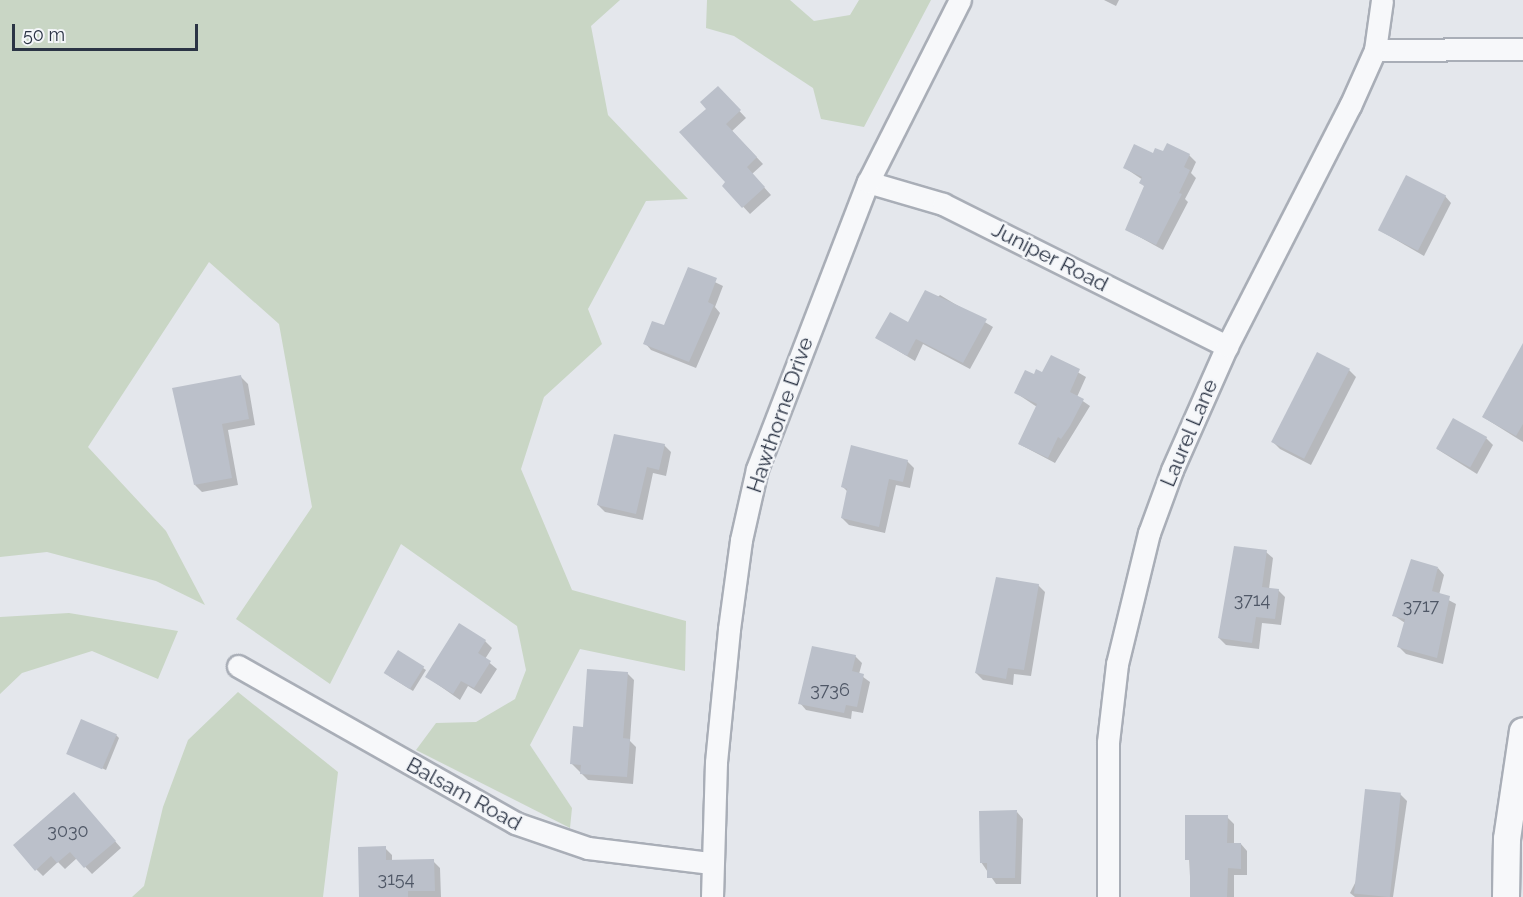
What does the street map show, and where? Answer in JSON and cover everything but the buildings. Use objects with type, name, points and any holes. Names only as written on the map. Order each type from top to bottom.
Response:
[{"type":"street","name":"Hawthorne Drive","points":[[712,897],[711,863],[729,629],[755,479],[780,401],[868,182],[960,0]]},
{"type":"street","name":"Laurel Lane","points":[[1108,897],[1108,742],[1117,664],[1131,598],[1172,470],[1227,346],[1350,106],[1375,50],[1382,0]]},
{"type":"street","points":[[1375,50],[1523,49]]},
{"type":"street","name":"Juniper Road","points":[[868,182],[943,204],[1227,346]]},
{"type":"street","name":"Balsam Road","points":[[238,666],[514,823],[588,848],[711,863]]},
{"type":"street","points":[[1506,897],[1507,839],[1523,731]]},
{"type":"green space","points":[[0,0],[620,0],[591,26],[608,115],[688,199],[646,201],[588,309],[602,344],[544,397],[521,469],[572,590],[686,621],[685,671],[580,649],[530,745],[572,808],[570,828],[416,750],[436,723],[476,722],[515,699],[526,670],[517,626],[401,544],[330,684],[236,619],[312,507],[279,324],[209,262],[88,447],[166,531],[205,605],[156,581],[47,552],[0,557]]},
{"type":"green space","points":[[707,0],[790,0],[814,21],[850,15],[859,0],[931,0],[864,127],[821,119],[813,88],[734,36],[706,28]]},
{"type":"green space","points":[[69,613],[178,631],[158,679],[92,651],[22,673],[0,694],[0,617]]},
{"type":"green space","points":[[238,692],[338,772],[323,897],[132,897],[144,886],[163,807],[188,740]]}]
